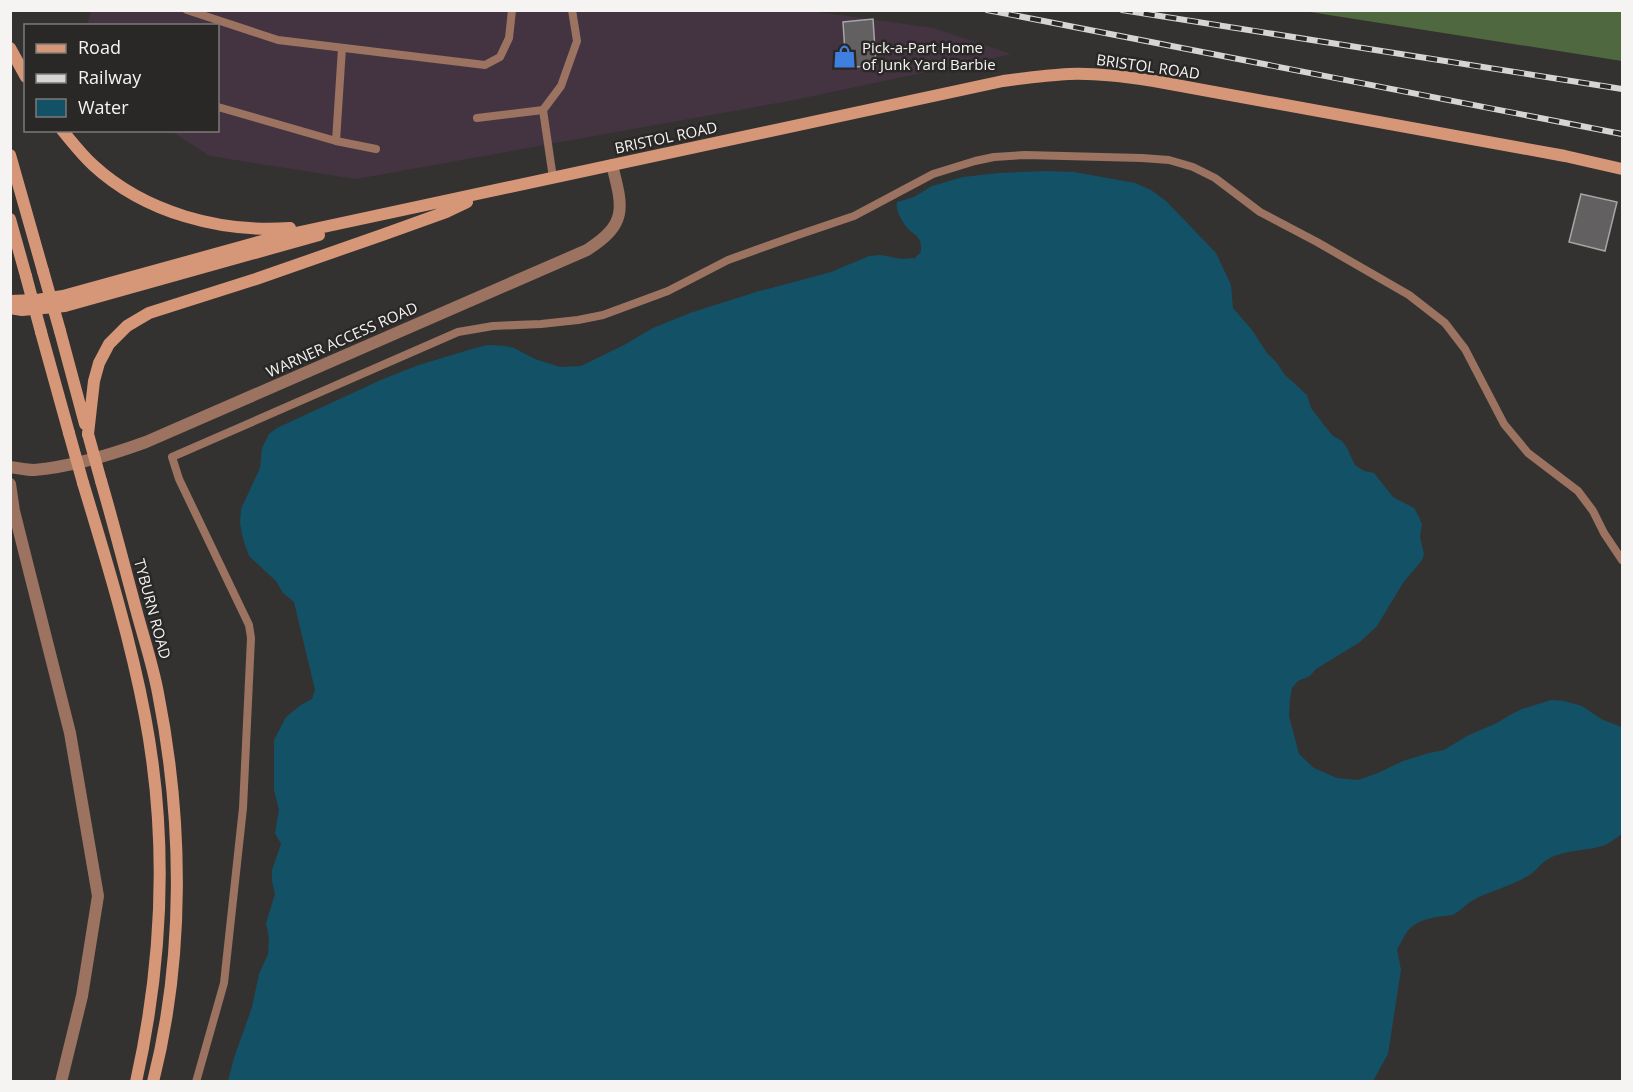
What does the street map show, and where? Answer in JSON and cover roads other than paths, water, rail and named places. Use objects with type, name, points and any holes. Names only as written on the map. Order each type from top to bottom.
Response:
[{"type":"main road","points":[[10,48],[24,73]]},
{"type":"main road","name":"BRISTOL ROAD","points":[[424,206],[1003,81],[1071,74],[1113,75],[1154,81],[1553,153],[1623,169]]},
{"type":"main road","points":[[64,132],[92,164],[137,196],[178,214],[221,225],[254,229],[298,227],[424,206]]},
{"type":"main road","name":"TYBURN ROAD","points":[[10,155],[158,692],[169,756],[175,820],[176,905],[172,969],[153,1082]]},
{"type":"main road","points":[[88,434],[94,381],[99,363],[109,344],[128,326],[149,313],[382,236],[446,212],[487,192]]},
{"type":"main road","points":[[10,301],[63,296],[277,237],[424,206]]},
{"type":"main road","points":[[10,308],[22,310],[65,306],[424,206]]},
{"type":"main road","points":[[10,219],[137,675],[152,758],[157,800],[160,884],[150,1010],[136,1082]]},
{"type":"street","name":"WARNER ACCESS ROAD","points":[[10,467],[32,470],[56,467],[118,452],[146,442],[587,250],[603,240],[612,230],[618,217],[620,195],[612,165]]},
{"type":"street","points":[[10,484],[14,511],[70,733],[98,896],[82,996],[61,1082]]},
{"type":"lane","points":[[187,10],[278,40],[485,65],[500,57],[509,38],[512,10]]},
{"type":"lane","points":[[553,178],[543,110],[561,86],[577,41],[572,10]]},
{"type":"lane","points":[[336,141],[342,48]]},
{"type":"lane","points":[[219,107],[336,141],[376,149]]},
{"type":"lane","points":[[477,118],[543,110]]},
{"type":"lane","points":[[196,1082],[224,983],[243,808],[251,638],[249,625],[178,479],[172,457],[458,332],[493,326],[578,320],[603,315],[668,291],[729,260],[854,216],[933,174],[975,161],[1025,155],[1169,160],[1193,167],[1215,178],[1260,212],[1317,242],[1409,296],[1445,323],[1465,349],[1504,424],[1528,453],[1578,491],[1623,560]]},
{"type":"water","points":[[1046,171],[1074,172],[1135,183],[1151,190],[1166,201],[1216,253],[1231,285],[1233,308],[1285,375],[1307,395],[1311,408],[1333,436],[1342,441],[1355,465],[1364,471],[1374,473],[1393,497],[1414,508],[1419,517],[1422,524],[1420,537],[1424,554],[1422,560],[1403,583],[1377,626],[1360,642],[1316,669],[1310,676],[1298,681],[1292,688],[1289,716],[1299,754],[1314,768],[1337,778],[1358,780],[1403,761],[1444,750],[1522,709],[1551,700],[1564,701],[1582,706],[1603,720],[1622,727],[1622,834],[1602,846],[1554,856],[1524,878],[1475,899],[1453,915],[1428,919],[1411,927],[1397,949],[1401,970],[1388,1054],[1373,1081],[228,1081],[252,1007],[259,974],[268,954],[269,938],[266,923],[275,894],[272,870],[281,844],[275,833],[279,810],[274,790],[274,740],[286,717],[312,699],[315,690],[294,602],[283,593],[276,581],[249,556],[240,523],[241,509],[260,468],[262,448],[269,434],[277,428],[383,379],[475,348],[488,345],[505,346],[560,367],[581,366],[653,328],[690,313],[831,272],[869,256],[915,258],[921,252],[920,242],[902,220],[897,209],[897,202],[914,197],[932,186],[963,177]]},
{"type":"railway","points":[[987,10],[1622,134]]},
{"type":"railway","points":[[1122,10],[1622,89]]},
{"type":"place","name":"Pick-a-Part Home of Junk Yard Barbie","points":[[844,57]]}]
